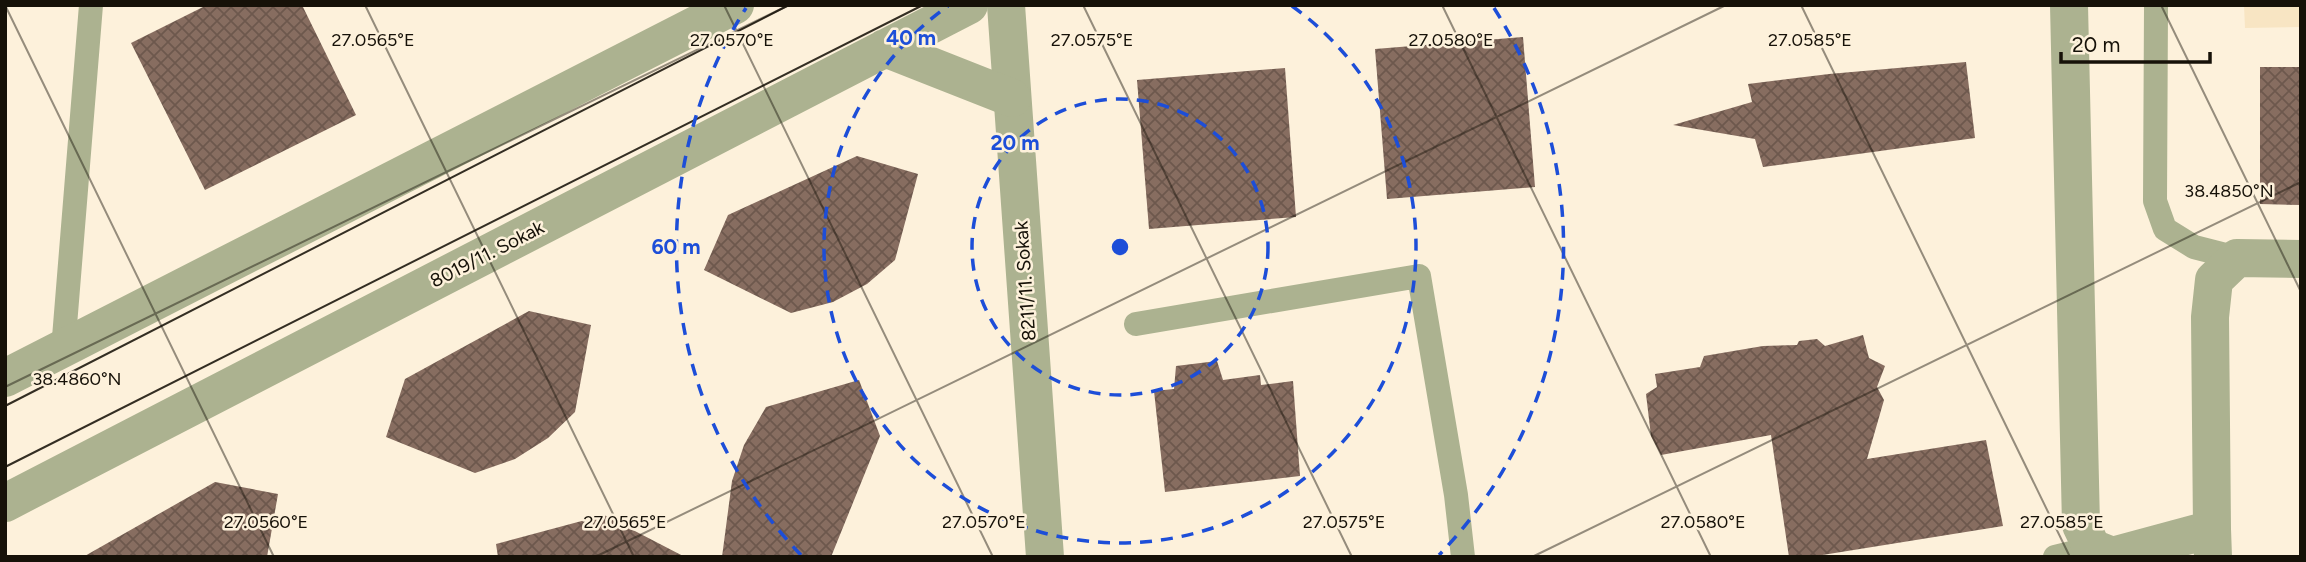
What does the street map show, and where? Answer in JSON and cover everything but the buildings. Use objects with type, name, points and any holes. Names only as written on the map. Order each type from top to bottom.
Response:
[{"type":"street","points":[[5,379],[735,5]]},
{"type":"street","name":"8019/11. Sokak","points":[[5,503],[969,5]]},
{"type":"street","name":"8211/11. Sokak","points":[[1006,5],[1045,557]]},
{"type":"street","points":[[2069,5],[2081,525],[2092,548],[2112,556],[2212,543],[2210,317],[2214,280],[2238,258],[2301,259]]},
{"type":"street","points":[[885,48],[1012,98]]},
{"type":"lane","points":[[63,350],[91,5]]},
{"type":"lane","points":[[2156,7],[2155,201],[2165,229],[2194,247],[2238,258]]},
{"type":"lane","points":[[1136,324],[1419,276],[1456,495],[1463,557]]},
{"type":"lane","points":[[2055,557],[2092,548]]},
{"type":"shaded area","points":[[2244,5],[2301,5],[2301,27],[2245,28]]},
{"type":"tram line","points":[[5,406],[789,5]]},
{"type":"tram line","points":[[5,467],[923,5]]}]
